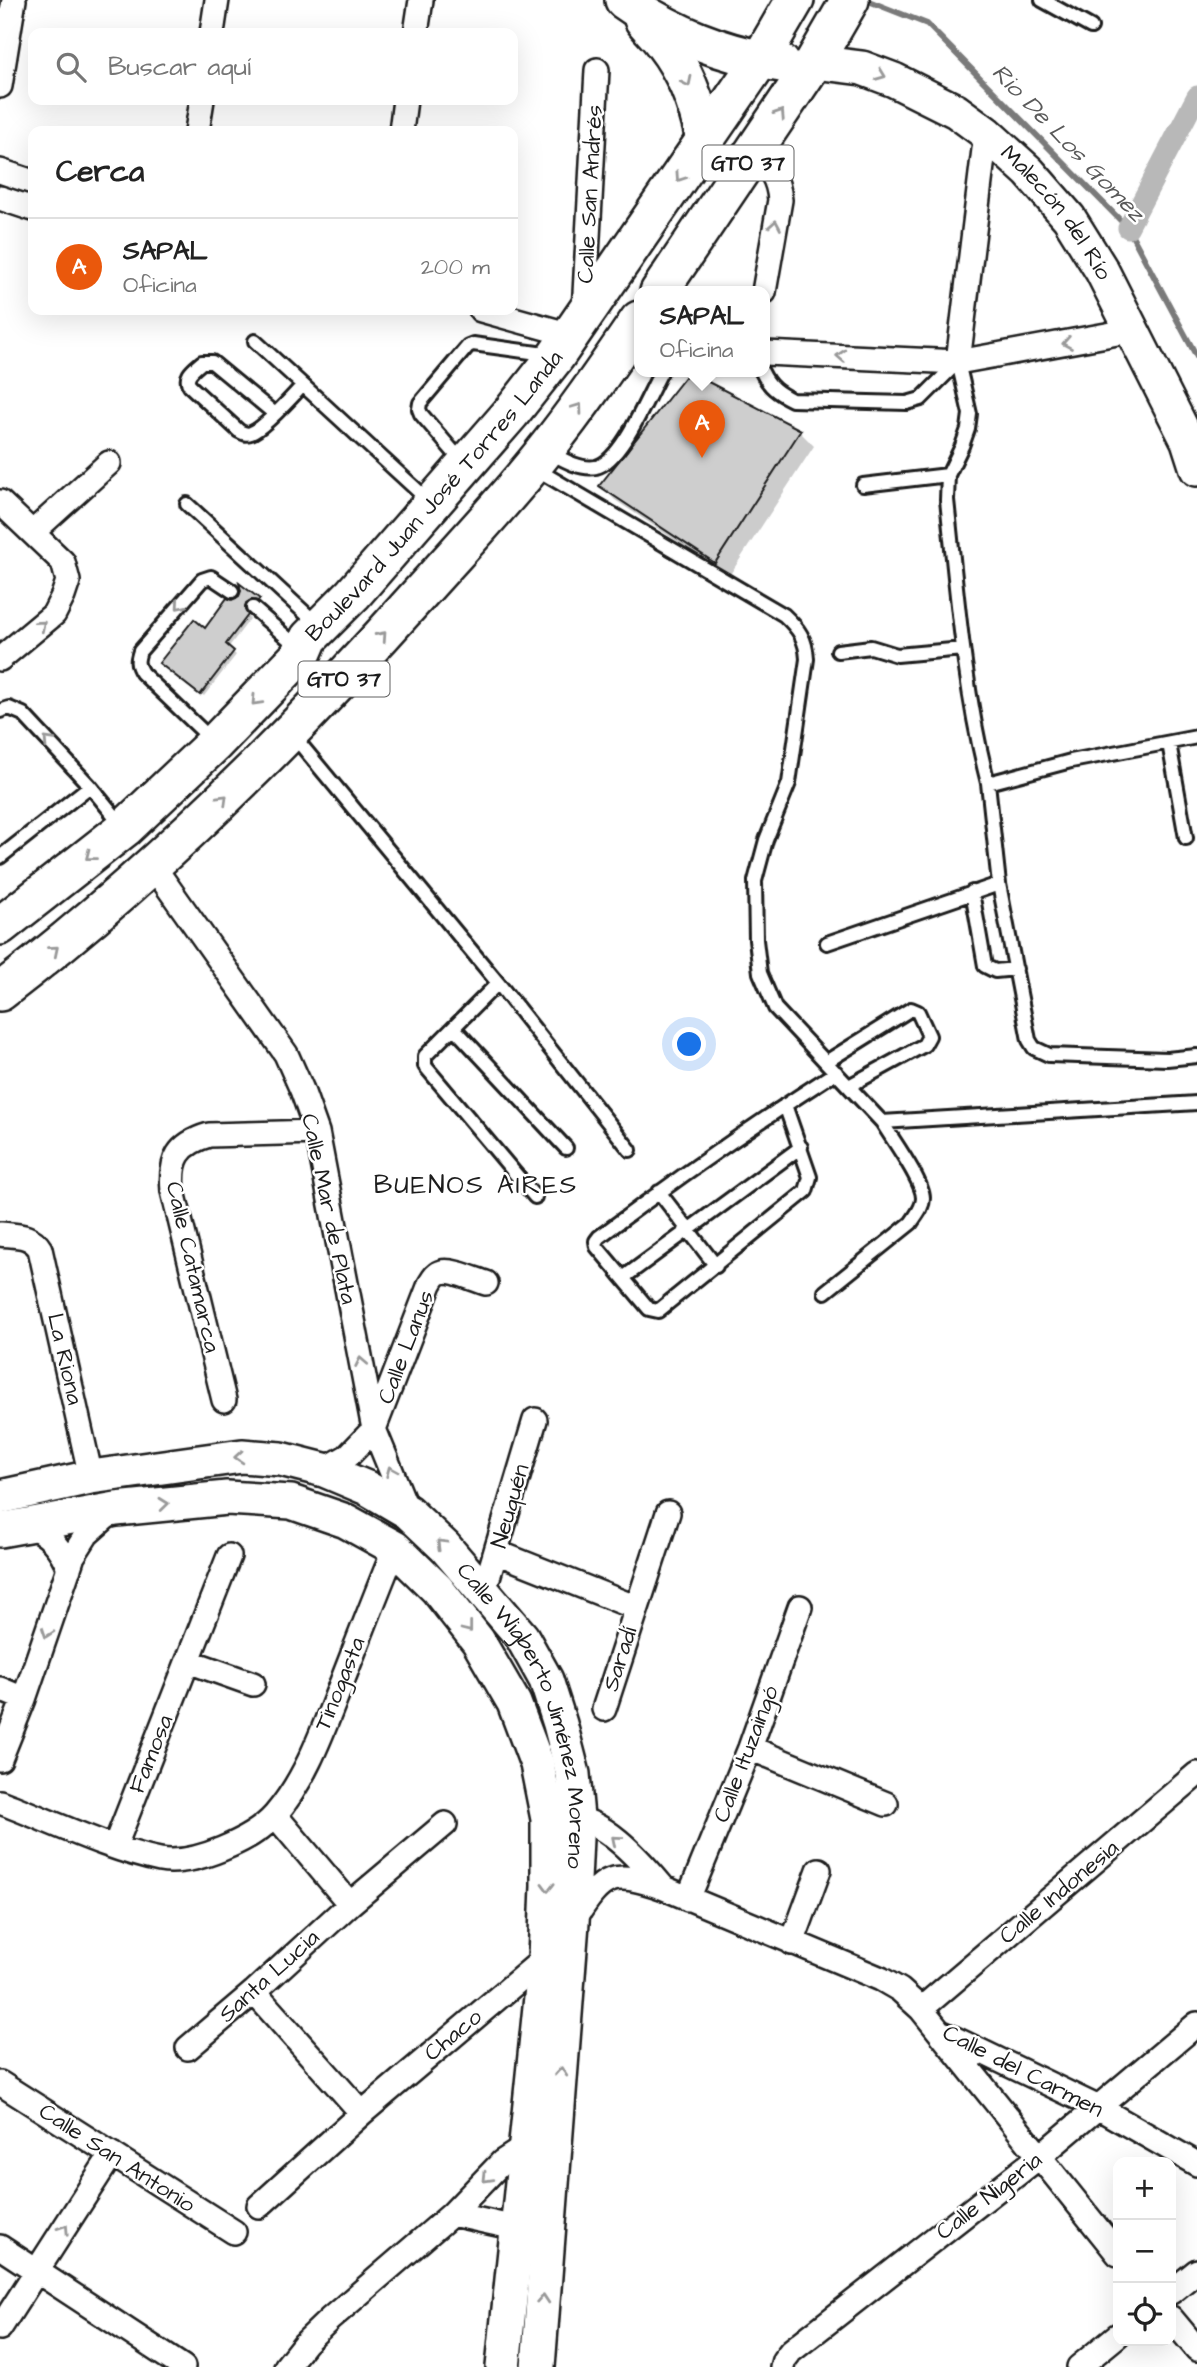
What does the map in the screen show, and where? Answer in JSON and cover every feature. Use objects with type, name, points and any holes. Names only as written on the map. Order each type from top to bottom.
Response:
[{"type":"main road","name":"GTO 37","points":[[663,286],[753,155],[850,0]]},
{"type":"main road","points":[[629,4],[697,41],[737,55],[782,63],[823,47]]},
{"type":"main road","points":[[629,4],[664,44],[680,68],[694,96],[705,140]]},
{"type":"main road","name":"Boulevard Juan José Torres Landa","points":[[0,926],[125,828],[215,743],[354,594],[432,504],[570,337],[760,60],[790,9]]},
{"type":"main road","name":"Boulevard Juan José Torres Landa","points":[[0,992],[153,866],[291,734],[539,458],[634,328]]},
{"type":"street","points":[[0,86],[14,0]]},
{"type":"street","points":[[213,28],[217,0]]},
{"type":"street","points":[[417,28],[421,0]]},
{"type":"street","name":"Malecón del Río","points":[[823,47],[956,111],[986,133],[1029,172],[1069,218],[1102,271],[1188,441],[1197,470]]},
{"type":"street","name":"Calle San Andrés","points":[[570,337],[597,70]]},
{"type":"street","points":[[198,126],[201,105]]},
{"type":"street","points":[[402,126],[404,105]]},
{"type":"street","points":[[958,362],[986,133]]},
{"type":"street","points":[[753,155],[768,165],[779,188],[765,286]]},
{"type":"street","points":[[0,171],[28,180]]},
{"type":"street","points":[[0,198],[28,207]]},
{"type":"street","points":[[497,315],[570,337]]},
{"type":"street","points":[[770,353],[958,362],[1134,330]]},
{"type":"street","points":[[33,532],[108,463]]},
{"type":"street","points":[[0,502],[63,562],[68,581],[54,614],[0,659]]},
{"type":"street","name":"Calle Mar de Plata","points":[[153,866],[286,1054],[302,1090],[317,1132],[374,1429],[408,1512]]},
{"type":"street","name":"Calle Catamarca","points":[[224,1400],[173,1191],[172,1172],[178,1154],[192,1140],[209,1135],[317,1132]]},
{"type":"street","name":"La Riona","points":[[0,1234],[26,1237],[35,1241],[40,1249],[91,1477]]},
{"type":"street","name":"Calle Lanus","points":[[374,1429],[435,1276],[443,1271],[452,1272],[486,1283]]},
{"type":"street","name":"Neuquén","points":[[484,1591],[535,1420]]},
{"type":"street","points":[[324,1470],[348,1457],[374,1429]]},
{"type":"street","name":"Calle Wigberto Jiménez Moreno","points":[[0,1497],[91,1477],[242,1456],[281,1459],[324,1470],[368,1488],[408,1512],[445,1547],[522,1637],[545,1680],[573,1774],[548,1886],[545,1958],[525,2147],[532,2229],[538,2367]]},
{"type":"street","name":"Calle Wigberto Jiménez Moreno","points":[[13,1527],[116,1509],[227,1498],[291,1502],[346,1521],[395,1548],[438,1589],[470,1631],[514,1703],[537,1764],[562,1818],[572,1923],[532,2229],[498,2362]]},
{"type":"street","points":[[0,1759],[24,1699],[73,1556],[95,1524],[116,1509]]},
{"type":"street","name":"Saradí","points":[[604,1709],[668,1513]]},
{"type":"street","points":[[13,1527],[36,1528],[60,1549],[69,1569]]},
{"type":"street","name":"Tinogasta","points":[[0,1801],[115,1846],[162,1860],[201,1856],[250,1837],[275,1815],[302,1774],[325,1725],[395,1548]]},
{"type":"street","points":[[496,1552],[637,1608]]},
{"type":"street","name":"Famosa","points":[[115,1846],[229,1556]]},
{"type":"street","name":"Calle Ituzaingó","points":[[688,1899],[750,1748],[800,1607]]},
{"type":"street","points":[[188,1661],[253,1684]]},
{"type":"street","points":[[0,1689],[24,1699]]},
{"type":"street","points":[[750,1748],[886,1804]]},
{"type":"street","name":"Calle Indonesia","points":[[921,2009],[1197,1774]]},
{"type":"street","points":[[275,1815],[350,1904]]},
{"type":"street","name":"Calle del Carmen","points":[[562,1818],[595,1824],[614,1838],[664,1888]]},
{"type":"street","name":"Santa Lucia","points":[[188,2048],[350,1904],[445,1824]]},
{"type":"street","points":[[792,1943],[819,1870]]},
{"type":"street","name":"Calle del Carmen","points":[[572,1923],[597,1887],[608,1880],[632,1878],[664,1888],[881,1979],[900,1990],[921,2009],[938,2031],[1099,2108],[1197,2164]]},
{"type":"street","name":"Chaco","points":[[259,2206],[362,2113],[545,1958]]},
{"type":"street","points":[[254,1992],[362,2113]]},
{"type":"street","name":"Calle Nigeria","points":[[782,2367],[791,2351],[1039,2157],[1197,2024]]},
{"type":"street","points":[[938,2031],[1113,2248]]},
{"type":"street","name":"Calle San Antonio","points":[[0,2083],[234,2232]]},
{"type":"street","points":[[286,2367],[305,2343],[330,2319],[452,2214],[502,2162],[525,2147]]},
{"type":"street","points":[[0,2328],[112,2154]]},
{"type":"street","points":[[452,2214],[532,2229]]},
{"type":"street","points":[[0,2247],[183,2367]]},
{"type":"street","points":[[1176,2288],[1197,2270]]},
{"type":"street","points":[[1176,2324],[1197,2349]]},
{"type":"street","points":[[1079,2367],[1113,2339]]},
{"type":"lane","points":[[1042,0],[1091,27]]},
{"type":"lane","points":[[465,465],[421,414],[420,403],[473,344],[570,337]]},
{"type":"lane","points":[[255,341],[432,504]]},
{"type":"lane","points":[[275,414],[212,362],[202,362],[188,376],[187,382],[190,386],[239,431],[251,433],[275,414],[303,385]]},
{"type":"lane","points":[[764,377],[777,393],[792,400],[907,403],[921,399],[958,362]]},
{"type":"lane","points":[[958,362],[970,414],[968,429],[948,475],[947,500],[963,649],[980,755],[988,783],[999,884],[1029,1040],[1041,1053],[1167,1059],[1197,1056]]},
{"type":"lane","points":[[539,458],[597,467],[610,459],[622,444],[657,377]]},
{"type":"lane","points":[[539,458],[784,615],[800,629],[806,644],[805,673],[789,783],[766,840],[754,881],[760,973],[775,1008],[882,1122],[920,1185],[923,1198],[921,1210],[911,1223],[825,1292]]},
{"type":"lane","points":[[863,485],[948,475]]},
{"type":"lane","points":[[187,504],[312,639]]},
{"type":"lane","points":[[215,743],[142,673],[137,666],[137,659],[140,651],[202,580],[211,577],[232,590]]},
{"type":"lane","points":[[253,608],[312,639]]},
{"type":"lane","points":[[838,651],[872,647],[897,655],[963,649]]},
{"type":"lane","points":[[0,711],[9,708],[23,714],[125,828]]},
{"type":"lane","points":[[291,734],[498,983],[630,1150]]},
{"type":"lane","points":[[988,783],[1071,761],[1197,737]]},
{"type":"lane","points":[[1169,743],[1186,838]]},
{"type":"lane","points":[[0,857],[90,786]]},
{"type":"lane","points":[[827,943],[999,884]]},
{"type":"lane","points":[[972,892],[985,966],[995,971],[1016,969]]},
{"type":"lane","points":[[498,983],[425,1056],[425,1066],[535,1197]]},
{"type":"lane","points":[[785,1105],[810,1177],[806,1191],[658,1311],[649,1309],[597,1247],[596,1241],[599,1237],[785,1105],[831,1067],[911,1009],[918,1012],[929,1036],[927,1041],[849,1086]]},
{"type":"lane","points":[[454,1028],[566,1148]]},
{"type":"lane","points":[[882,1122],[1197,1103]]},
{"type":"lane","points":[[623,1278],[801,1146]]},
{"type":"lane","points":[[659,1192],[716,1266]]},
{"type":"building","points":[[685,377],[699,377],[801,430],[715,563],[599,486]]},
{"type":"building","points":[[239,583],[260,599],[246,603],[245,610],[248,615],[226,644],[234,651],[200,695],[159,663],[194,619],[205,628],[227,598],[232,600],[239,596]]},
{"type":"waterway","name":"Rio De Los Gomez","points":[[866,0],[927,24],[1128,228],[1197,357]]},
{"type":"waterway","points":[[1128,228],[1197,96]]},
{"type":"place","name":"SAPAL","points":[[702,458]]},
{"type":"district","name":"BUENOS AIRES","points":[[476,1185]]}]
